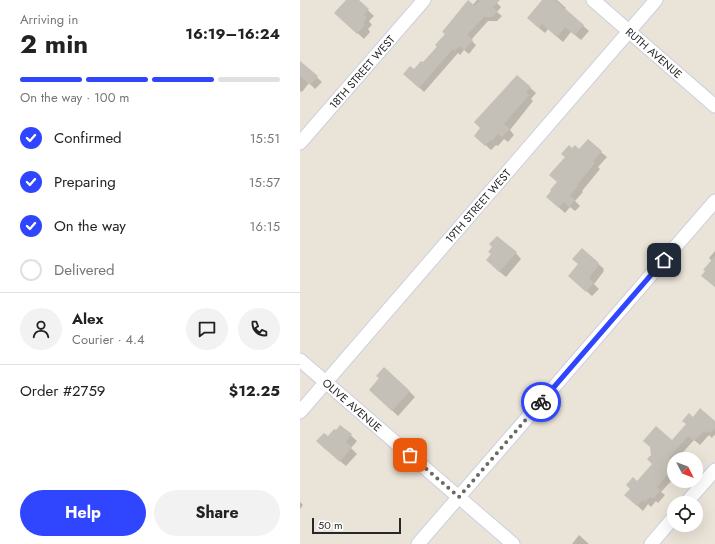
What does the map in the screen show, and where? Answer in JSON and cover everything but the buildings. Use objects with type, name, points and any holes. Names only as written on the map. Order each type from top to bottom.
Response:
[{"type":"street","name":"18TH STREET WEST","points":[[300,143],[424,0]]},
{"type":"street","name":"RUTH AVENUE","points":[[592,0],[715,106]]},
{"type":"street","name":"19TH STREET WEST","points":[[300,412],[656,0]]},
{"type":"street","points":[[418,544],[715,201]]},
{"type":"street","name":"OLIVE AVENUE","points":[[300,360],[513,544]]},
{"type":"street","points":[[692,496],[715,470]]},
{"type":"street","points":[[651,544],[667,525]]},
{"type":"way so far","points":[[410,455],[459,497],[541,402]]},
{"type":"route","points":[[541,402],[664,260]]}]
